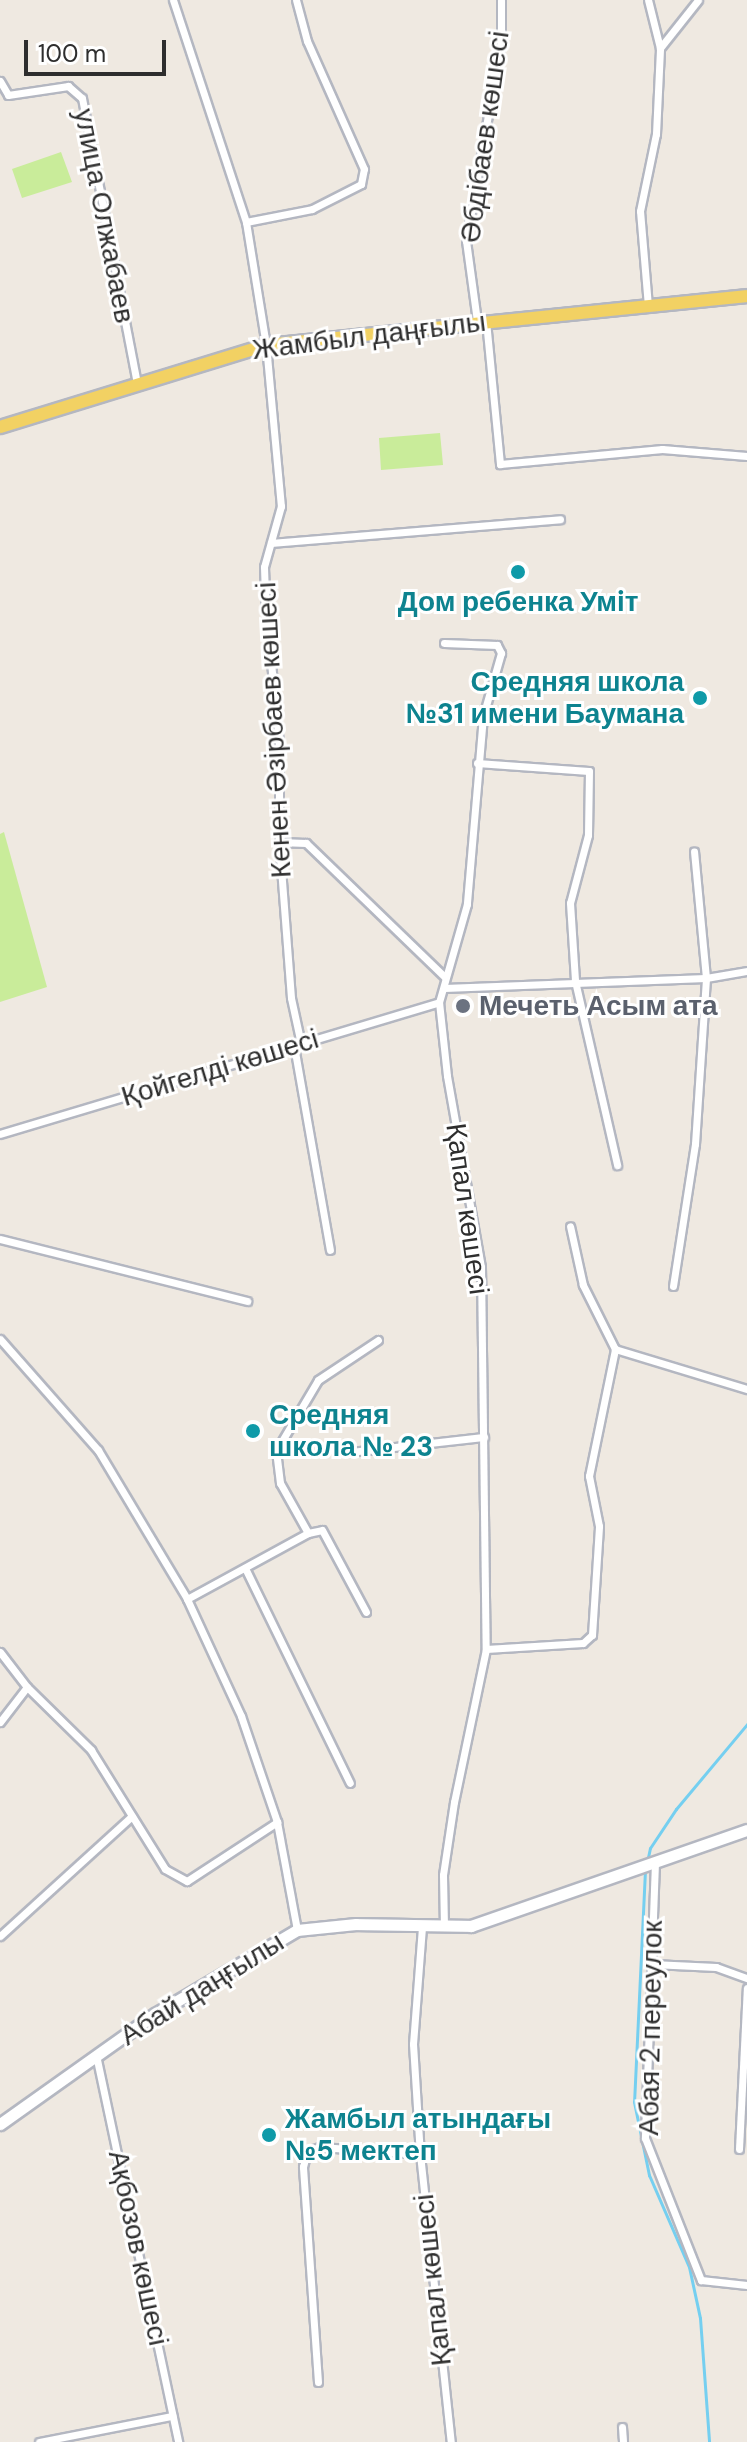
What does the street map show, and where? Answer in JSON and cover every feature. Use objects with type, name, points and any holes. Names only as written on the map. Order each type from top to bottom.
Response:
[{"type":"main road","name":"Жамбыл даңғылы","points":[[0,427],[266,345],[747,296]]},
{"type":"main road","name":"Абай даңғылы","points":[[0,2124],[96,2055],[297,1930],[356,1924],[444,1929],[471,1926],[747,1830]]},
{"type":"street","name":"Кенен Әзірбаев көшесі","points":[[173,0],[246,222],[266,345],[281,506],[264,567],[279,743],[279,842],[291,998],[330,1250]]},
{"type":"street","points":[[246,222],[347,196],[361,184],[364,169],[307,41],[296,0]]},
{"type":"street","name":"Әбдібаев көшесі","points":[[501,0],[501,41],[466,241],[482,321],[500,464],[662,449],[747,456]]},
{"type":"street","points":[[648,0],[660,48],[656,134],[640,211],[648,306]]},
{"type":"street","points":[[660,48],[698,0]]},
{"type":"street","name":"улица Олжабаев","points":[[0,81],[8,95],[18,97],[68,86],[82,98],[137,383]]},
{"type":"street","points":[[271,543],[560,519]]},
{"type":"street","name":"Қапал көшесі","points":[[444,643],[501,646],[477,763],[471,879],[439,1002],[447,1076],[481,1267],[486,1649],[454,1802],[443,1875],[444,1929]]},
{"type":"street","points":[[477,763],[589,771],[588,835],[570,903],[575,981],[617,1165]]},
{"type":"street","points":[[279,842],[306,843],[445,977]]},
{"type":"street","points":[[673,1286],[695,1144],[706,978],[694,852]]},
{"type":"street","points":[[444,988],[706,978],[747,971]]},
{"type":"street","name":"Қойгелді көшесі","points":[[0,1134],[439,1002]]},
{"type":"street","points":[[486,1649],[583,1643],[592,1635],[599,1526],[589,1476],[615,1349],[583,1285],[570,1226]]},
{"type":"street","points":[[0,1239],[247,1301]]},
{"type":"street","points":[[0,1339],[98,1450],[187,1599],[241,1716],[277,1822],[297,1930]]},
{"type":"street","points":[[308,1533],[280,1483],[276,1451],[318,1380],[378,1340]]},
{"type":"street","points":[[615,1349],[747,1389]]},
{"type":"street","points":[[350,1452],[484,1437]]},
{"type":"street","points":[[187,1599],[308,1533],[322,1530],[366,1612]]},
{"type":"street","points":[[245,1568],[350,1783]]},
{"type":"street","points":[[0,1652],[27,1687],[91,1750],[165,1869],[187,1881],[277,1822]]},
{"type":"street","points":[[0,1722],[27,1687]]},
{"type":"street","points":[[0,1936],[132,1816]]},
{"type":"street","name":"Абая 2 переулок","points":[[655,1862],[645,2138],[701,2280],[747,2285]]},
{"type":"street","name":"Қапал көшесі","points":[[422,1927],[413,2044],[420,2154],[451,2442]]},
{"type":"street","points":[[652,1964],[716,1967],[747,1978]]},
{"type":"street","points":[[739,2149],[747,1988]]},
{"type":"street","name":"Ақбозов көшесі","points":[[96,2055],[178,2442]]},
{"type":"street","points":[[318,2382],[303,2167],[307,2151],[320,2147],[420,2154]]},
{"type":"street","points":[[39,2442],[172,2416]]},
{"type":"street","points":[[622,2427],[623,2442]]},
{"type":"green space","points":[[61,152],[72,182],[22,198],[12,169]]},
{"type":"green space","points":[[440,433],[443,465],[381,470],[379,438]]},
{"type":"green space","points":[[4,832],[47,987],[0,1002],[0,834]]},
{"type":"waterway","points":[[647,1862],[650,1848],[676,1809],[747,1724]]},
{"type":"waterway","points":[[645,1870],[634,2102],[649,2175],[689,2267],[700,2318],[709,2442]]},
{"type":"place","name":"Дом ребенка Умiт","points":[[518,572]]},
{"type":"place","name":"Средняя школа №31 имени Баумана","points":[[700,698]]},
{"type":"place","name":"Мечеть Асым ата","points":[[463,1006]]},
{"type":"place","name":"Средняя школа № 23","points":[[253,1431]]},
{"type":"place","name":"Жамбыл атындағы №5 мектеп","points":[[269,2135]]}]
